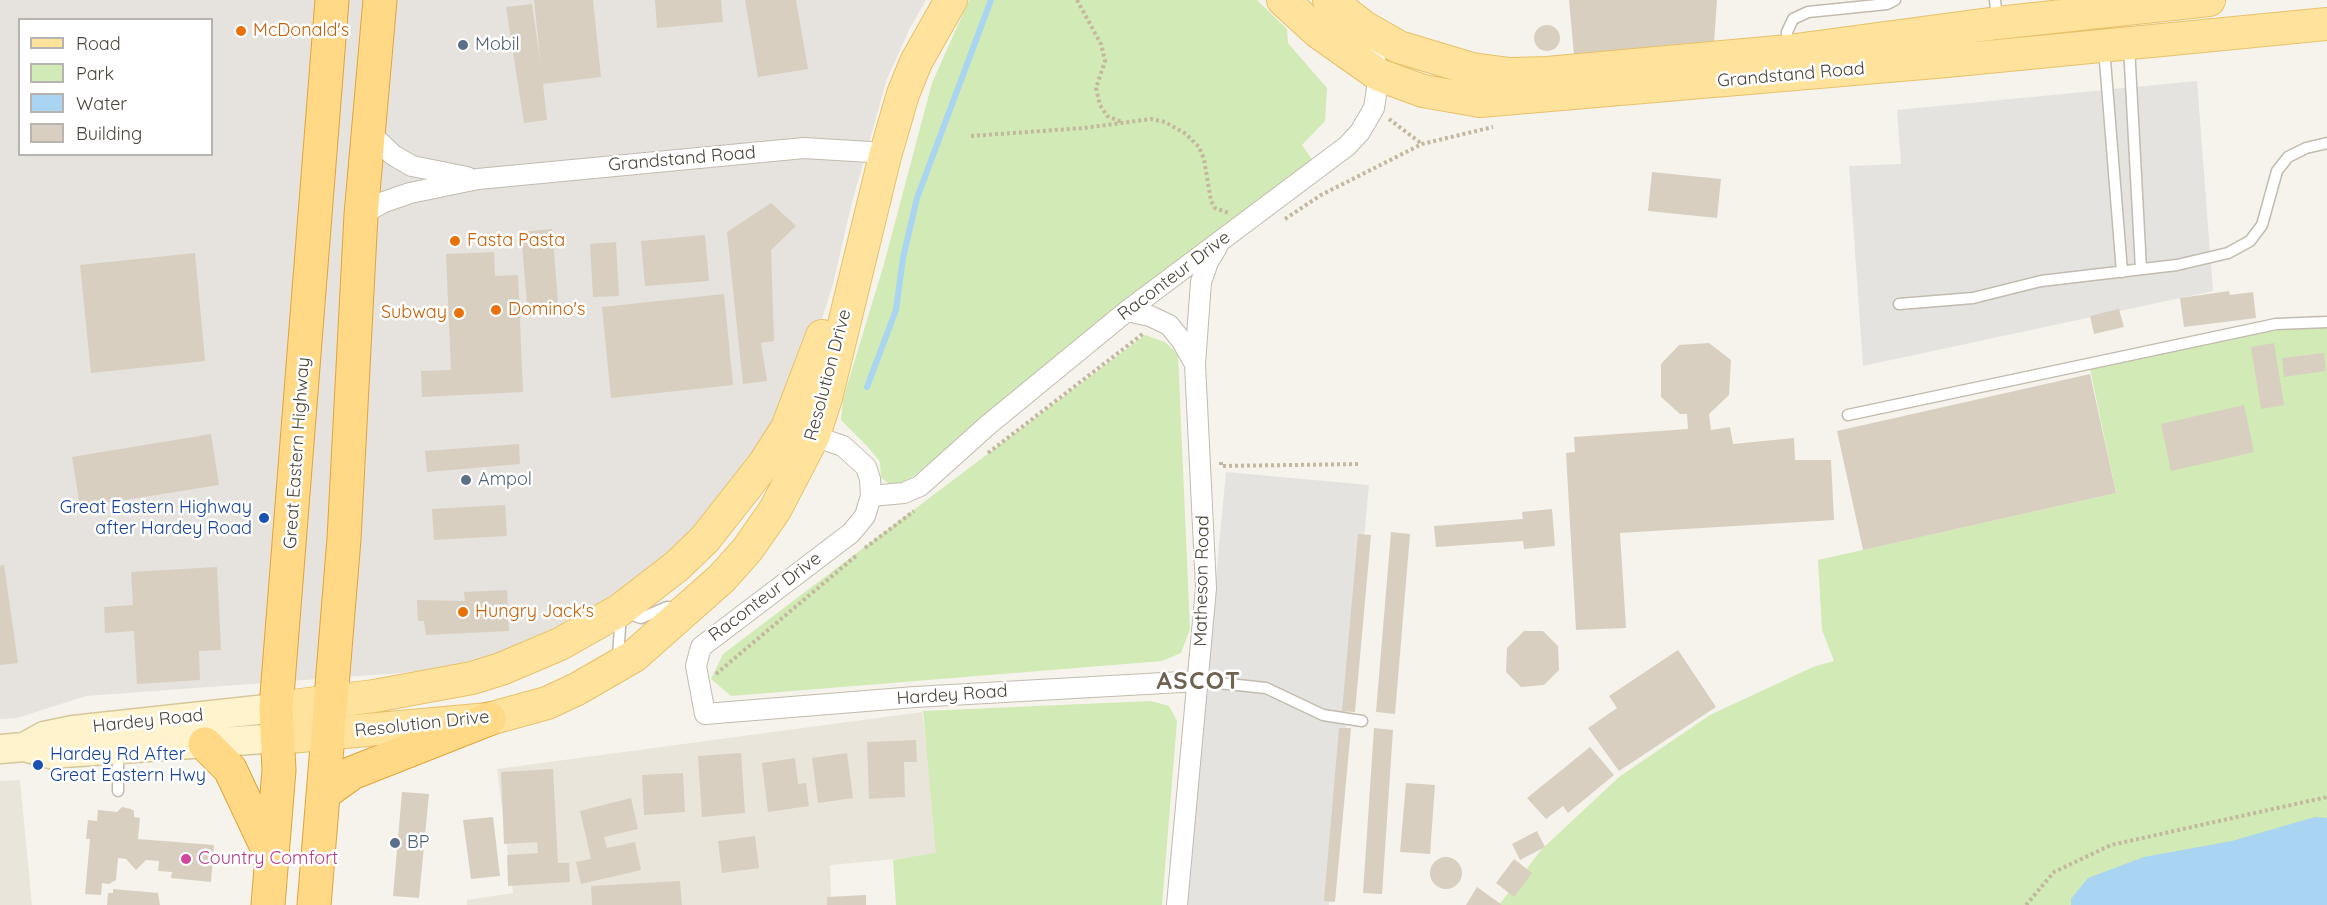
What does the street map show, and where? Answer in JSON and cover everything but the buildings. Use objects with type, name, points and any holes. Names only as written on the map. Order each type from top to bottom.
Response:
[{"type":"highway","name":"Great Eastern Highway","points":[[267,905],[279,770],[277,723],[332,0]]},
{"type":"highway","points":[[314,905],[344,539],[361,215],[380,0]]},
{"type":"highway","points":[[323,794],[352,772],[489,719]]},
{"type":"highway","points":[[205,744],[230,769],[271,856]]},
{"type":"main road","name":"Resolution Drive","points":[[277,723],[328,734],[489,719],[547,702],[614,669],[690,609],[722,578],[756,537],[792,481],[825,330],[878,154],[894,78],[932,0]]},
{"type":"main road","name":"Resolution Drive","points":[[878,154],[916,62],[951,0]]},
{"type":"main road","name":"Grandstand Road","points":[[1283,0],[1318,32],[1379,75],[1423,91],[1480,101],[1675,86],[2327,24]]},
{"type":"main road","name":"Grandstand Road","points":[[1332,3],[1364,27],[1399,47],[1463,67],[1510,74],[1558,72],[1788,51],[1996,11],[2209,0]]},
{"type":"main road","name":"Resolution Drive","points":[[277,723],[332,701],[435,686],[501,669],[560,644],[621,610],[677,566],[705,539],[764,464],[801,432]]},
{"type":"main road","name":"Hardey Road","points":[[12,748],[50,754],[205,744],[277,723]]},
{"type":"main road","name":"Hardey Road","points":[[12,748],[44,736],[73,730],[277,723]]},
{"type":"street","points":[[1332,3],[1374,56],[1379,75]]},
{"type":"street","name":"Raconteur Drive","points":[[705,714],[696,666],[701,647],[851,532],[865,516],[871,496],[904,493],[920,486],[988,425],[1127,311],[1347,146],[1360,132],[1374,108],[1379,75]]},
{"type":"street","name":"Grandstand Road","points":[[368,131],[393,155],[412,166],[478,179]]},
{"type":"street","name":"Grandstand Road","points":[[361,215],[384,202],[410,194],[478,179],[804,148],[878,154]]},
{"type":"street","name":"Matheson Road","points":[[1177,905],[1206,588],[1203,475],[1195,364],[1201,282],[1208,262],[1220,242]]},
{"type":"street","name":"Matheson Road","points":[[1127,311],[1150,316],[1169,325],[1182,340],[1195,364]]},
{"type":"street","points":[[801,432],[843,446],[854,455],[866,467],[870,479],[871,496]]},
{"type":"street","name":"Hardey Road","points":[[705,714],[915,697],[1199,681]]},
{"type":"lane","points":[[1788,51],[1787,32],[1793,19],[1808,12],[1887,4],[1895,0]]},
{"type":"lane","points":[[2116,44],[2141,269]]},
{"type":"lane","points":[[2116,44],[2122,272]]},
{"type":"lane","points":[[1899,304],[1973,298],[2041,281],[2176,265],[2228,253],[2250,241],[2262,225],[2277,171],[2288,157],[2306,148],[2327,143]]},
{"type":"lane","points":[[1848,415],[2276,324],[2327,322]]},
{"type":"lane","points":[[614,669],[620,655],[621,610],[641,618],[667,607],[690,609]]},
{"type":"lane","points":[[1199,681],[1266,688],[1323,715],[1362,721]]},
{"type":"lane","points":[[118,750],[118,791]]},
{"type":"path","points":[[1077,0],[1101,44],[1105,61],[1096,88],[1100,105],[1107,116],[1116,121],[1128,122]]},
{"type":"path","points":[[971,136],[1084,128],[1151,119],[1165,122],[1186,134],[1198,147],[1204,159],[1211,201],[1215,208],[1241,215],[1246,222]]},
{"type":"path","points":[[1275,225],[1321,195],[1422,144],[1501,125]]},
{"type":"path","points":[[1220,455],[1221,466],[1358,464]]},
{"type":"path","points":[[2026,905],[2054,872],[2111,845],[2327,798]]},
{"type":"shaded area","points":[[0,0],[926,0],[910,28],[887,79],[851,206],[833,284],[798,395],[707,524],[636,585],[556,627],[492,655],[446,667],[400,673],[86,696],[17,718],[0,719]]},
{"type":"shaded area","points":[[2197,81],[2213,291],[1863,366],[1849,166],[1901,164],[1897,110]]},
{"type":"shaded area","points":[[1226,472],[1369,485],[1329,905],[1185,905]]},
{"type":"shaded area","points":[[922,712],[941,855],[830,865],[831,905],[467,905],[467,900],[513,893],[497,769]]},
{"type":"shaded area","points":[[20,780],[32,905],[0,905],[0,781]]},
{"type":"green space","points":[[969,0],[1257,0],[1287,29],[1288,43],[1327,88],[1325,121],[1302,145],[1318,168],[904,483],[894,487],[881,478],[880,462],[841,420],[843,399],[884,264],[932,83]]},
{"type":"green space","points":[[2327,322],[2327,905],[1499,905],[1541,850],[1619,777],[1710,715],[1813,667],[1834,661],[1822,630],[1818,560],[2116,493],[2089,364],[2276,324]]},
{"type":"green space","points":[[1145,335],[1165,342],[1178,354],[1190,629],[1181,653],[1162,661],[731,696],[711,679],[723,654]]},
{"type":"green space","points":[[1151,701],[1169,706],[1177,721],[1162,905],[896,905],[893,860],[936,853],[923,711]]},
{"type":"water","points":[[2315,817],[2327,818],[2327,905],[2071,905],[2071,899],[2088,878],[2144,857],[2232,841]]},
{"type":"waterway","points":[[867,387],[896,310],[903,258],[917,198],[991,0]]},
{"type":"place","name":"McDonald's","points":[[241,31]]},
{"type":"place","name":"Mobil","points":[[463,45]]},
{"type":"place","name":"Fasta Pasta","points":[[455,241]]},
{"type":"place","name":"Domino's","points":[[496,310]]},
{"type":"place","name":"Subway","points":[[459,313]]},
{"type":"place","name":"Ampol","points":[[466,480]]},
{"type":"place","name":"Great Eastern Highway after Hardey Road","points":[[264,518]]},
{"type":"place","name":"Hungry Jack's","points":[[463,612]]},
{"type":"place","name":"Hardey Rd After Great Eastern Hwy","points":[[38,765]]},
{"type":"place","name":"BP","points":[[395,843]]},
{"type":"place","name":"Country Comfort","points":[[186,859]]},
{"type":"district","name":"ASCOT","points":[[1199,682]]}]
